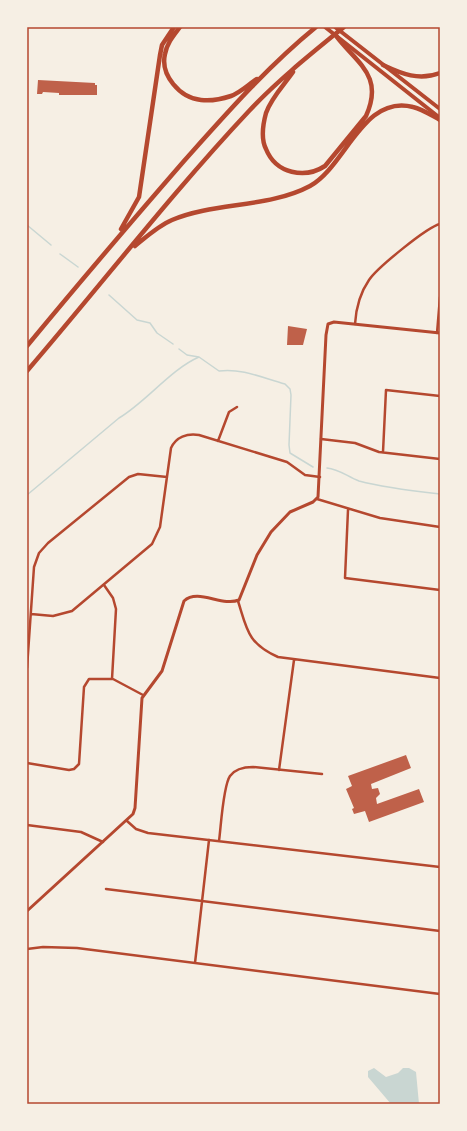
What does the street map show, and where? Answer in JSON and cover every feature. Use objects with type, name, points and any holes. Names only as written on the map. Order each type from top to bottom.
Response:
[{"type":"highway","points":[[117,237],[139,197],[162,45],[174,27]]},
{"type":"highway","points":[[180,27],[169,42],[164,58],[166,72],[173,84],[184,94],[200,100],[219,99],[233,96],[269,70]]},
{"type":"highway","points":[[27,346],[117,237],[233,106],[269,70],[316,27]]},
{"type":"highway","points":[[28,370],[250,110],[298,65],[344,27]]},
{"type":"highway","points":[[298,65],[268,107],[263,135],[266,150],[274,161],[283,168],[302,174],[319,170],[325,166],[366,116],[370,107],[372,86],[368,74],[363,65],[337,36]]},
{"type":"highway","points":[[383,65],[398,72],[415,77],[426,78],[440,73]]},
{"type":"highway","points":[[123,257],[149,234],[180,217],[291,194],[310,186],[330,170],[369,119],[386,108],[397,105],[412,106],[440,119]]},
{"type":"main road","points":[[325,27],[440,119]]},
{"type":"main road","points":[[335,27],[440,109]]},
{"type":"street","points":[[355,324],[360,296],[373,274],[428,229],[440,224]]},
{"type":"street","points":[[317,499],[320,477],[326,327],[332,322],[438,333],[440,297]]},
{"type":"street","points":[[383,452],[386,390],[440,396]]},
{"type":"street","points":[[218,441],[229,412],[237,407]]},
{"type":"street","points":[[31,614],[53,616],[66,614],[76,608],[152,544],[156,539],[160,527],[171,448],[180,437],[193,434],[218,441],[287,462],[306,475],[320,477]]},
{"type":"street","points":[[321,439],[355,442],[383,452],[440,458]]},
{"type":"street","points":[[27,668],[34,567],[39,553],[48,543],[128,477],[138,474],[167,477]]},
{"type":"street","points":[[440,527],[380,518],[348,510],[317,499],[290,512],[271,532],[257,555],[238,601],[245,626],[258,644],[278,657],[440,678]]},
{"type":"street","points":[[348,510],[345,578],[440,590]]},
{"type":"street","points":[[104,585],[113,598],[116,609],[112,679]]},
{"type":"street","points":[[27,912],[133,815],[135,808],[143,695],[162,671],[182,605],[185,600],[193,597],[238,601]]},
{"type":"street","points":[[279,770],[294,660]]},
{"type":"street","points":[[27,763],[69,770],[77,767],[80,762],[85,684],[93,678],[112,679],[143,695]]},
{"type":"street","points":[[219,841],[227,781],[232,774],[240,769],[250,767],[322,774]]},
{"type":"street","points":[[127,821],[136,829],[148,833],[440,867]]},
{"type":"street","points":[[27,825],[81,832],[103,842]]},
{"type":"street","points":[[195,963],[209,840]]},
{"type":"street","points":[[106,889],[440,931]]},
{"type":"street","points":[[27,949],[43,947],[77,948],[440,994]]},
{"type":"shaded area","points":[[374,1068],[386,1077],[398,1073],[403,1068],[409,1068],[416,1072],[419,1104],[391,1104],[368,1077],[368,1071]]},
{"type":"building","points":[[38,80],[95,83],[95,85],[97,85],[97,95],[59,95],[59,93],[43,92],[42,94],[37,94]]},
{"type":"building","points":[[288,326],[307,329],[303,345],[287,345]]},
{"type":"building","points":[[406,755],[411,768],[371,784],[372,789],[378,788],[380,794],[376,798],[377,804],[419,789],[424,802],[369,822],[365,811],[354,814],[352,809],[354,808],[346,789],[352,786],[348,776]]},
{"type":"waterway","points":[[27,225],[51,245]]},
{"type":"waterway","points":[[60,254],[78,267]]},
{"type":"waterway","points":[[109,295],[137,320],[150,323],[157,333],[173,344]]},
{"type":"waterway","points":[[179,349],[187,355],[199,357],[219,371],[228,370],[244,372],[285,384],[290,389],[291,395],[290,453],[313,467]]},
{"type":"waterway","points":[[27,495],[178,369],[199,357]]},
{"type":"waterway","points":[[327,468],[336,470],[359,481],[399,489],[440,494]]}]
